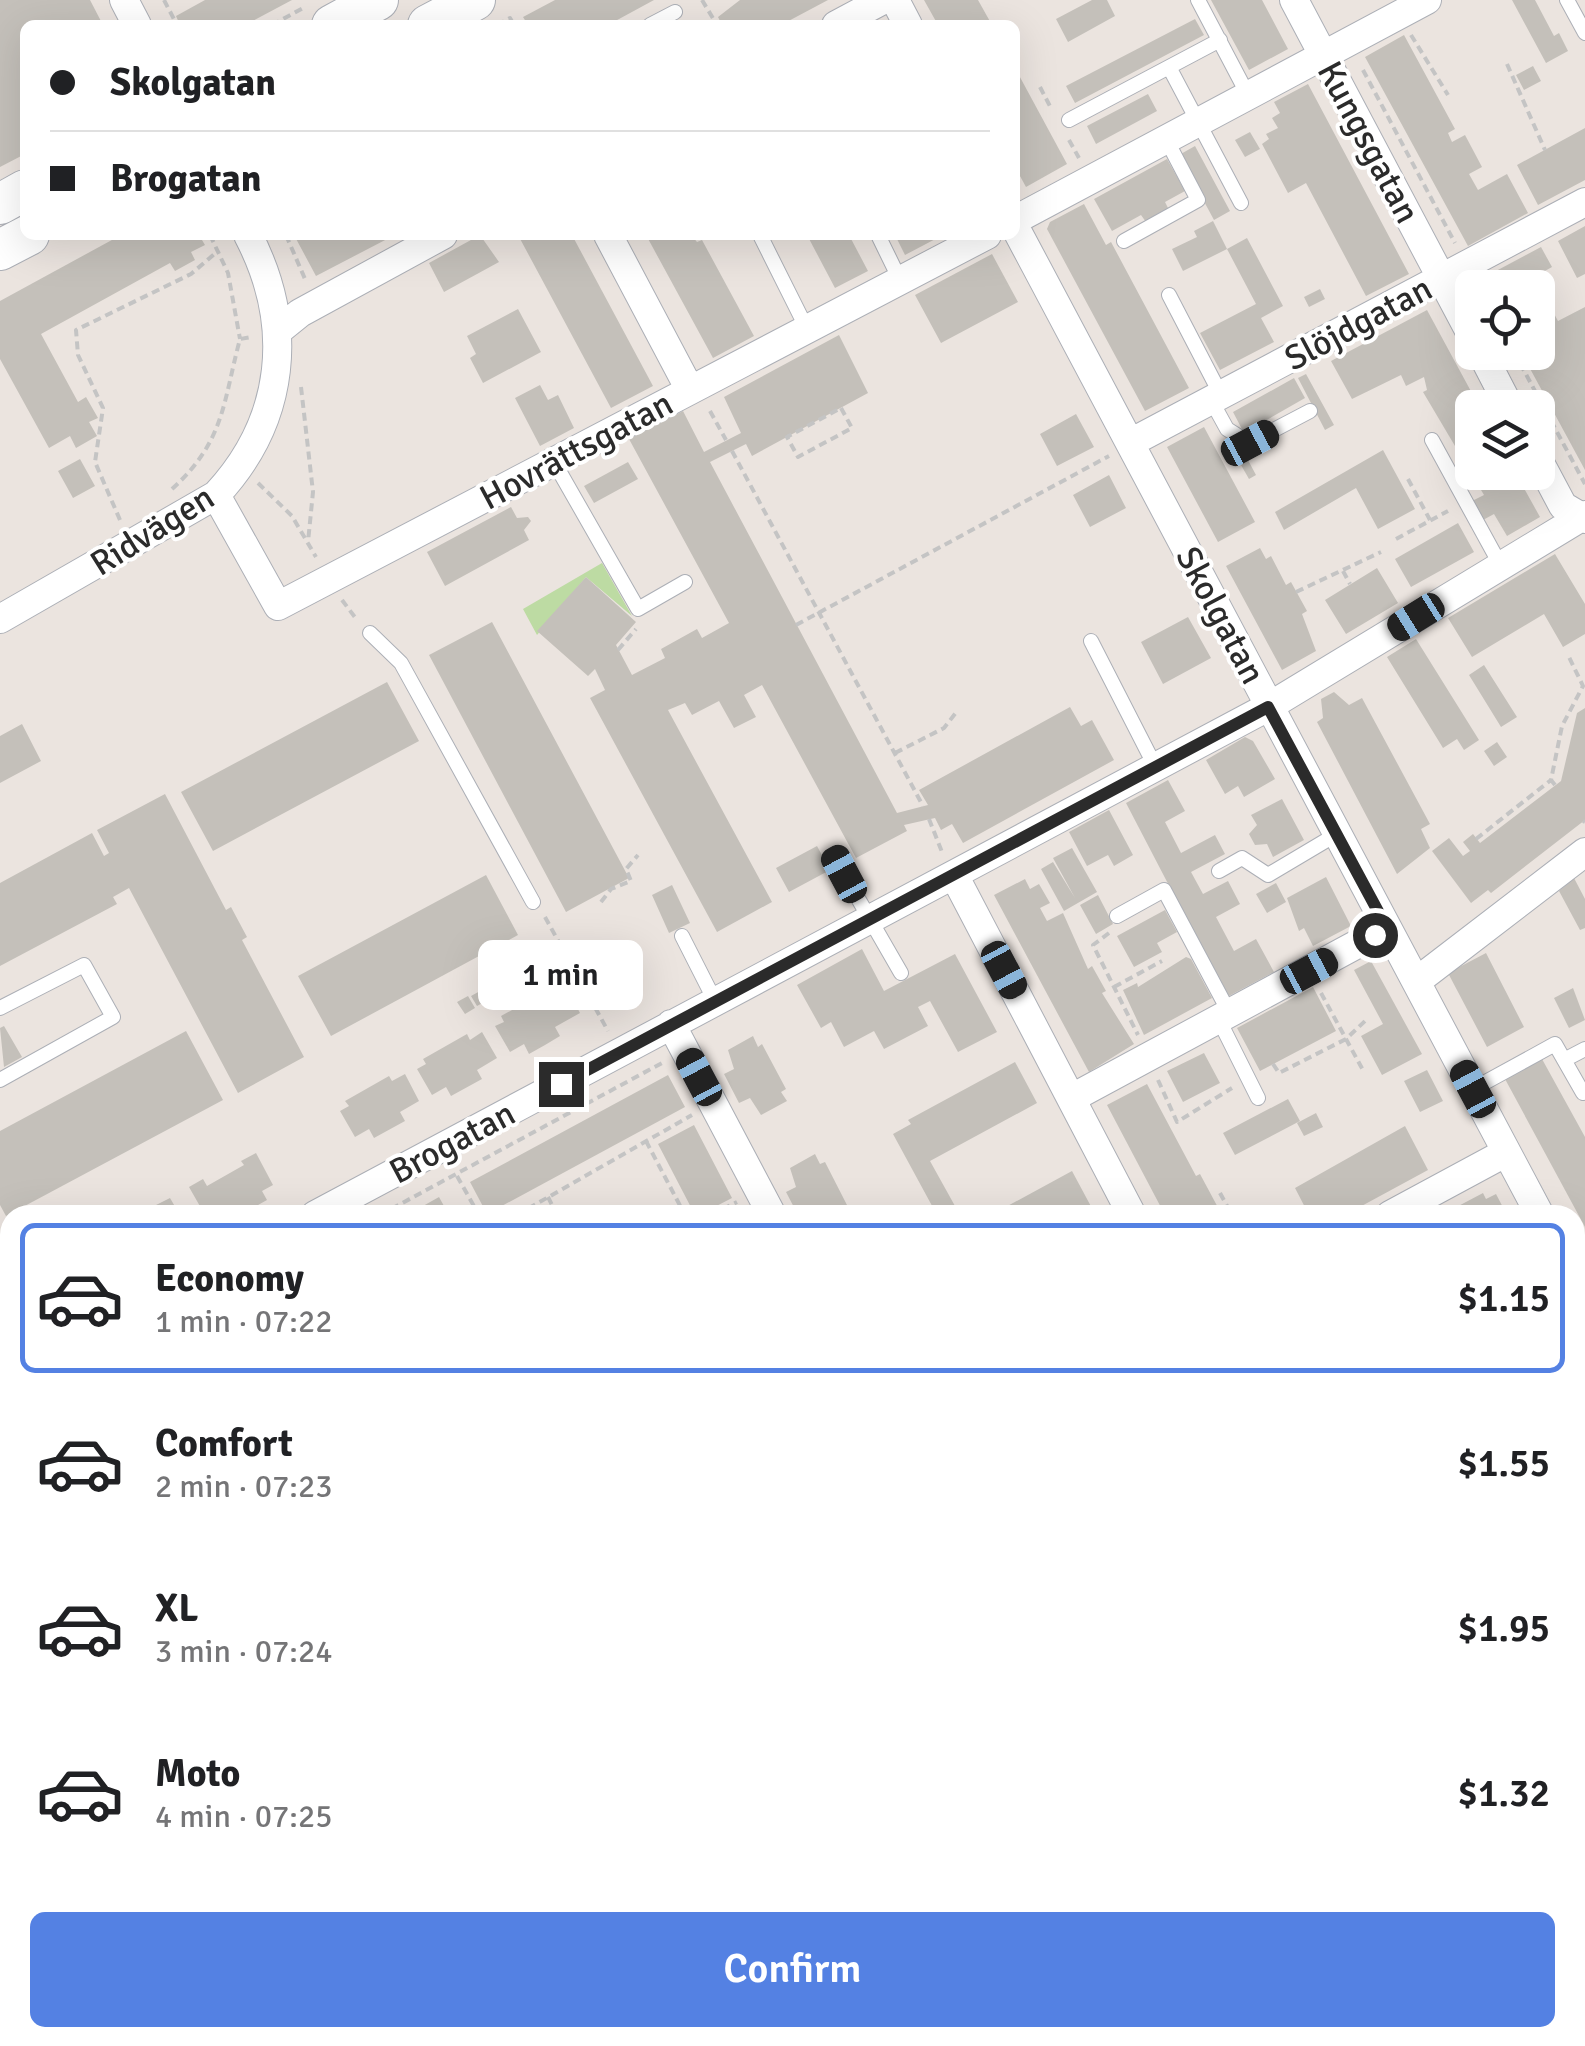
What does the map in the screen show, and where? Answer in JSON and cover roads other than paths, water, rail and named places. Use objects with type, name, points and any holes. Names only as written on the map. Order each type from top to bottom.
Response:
[{"type":"main road","points":[[318,17],[378,0]]},
{"type":"main road","points":[[438,20],[476,0]]},
{"type":"street","points":[[845,20],[883,0]]},
{"type":"street","name":"Kungsgatan","points":[[1294,0],[1335,48],[1455,303]]},
{"type":"street","points":[[1020,221],[1427,0]]},
{"type":"street","name":"Slöjdgatan","points":[[1130,442],[1585,202]]},
{"type":"street","name":"Skolgatan","points":[[1020,233],[1534,1205]]},
{"type":"street","name":"Ridvägen","points":[[0,618],[133,525],[216,494],[240,470],[271,407],[289,321],[251,240]]},
{"type":"street","points":[[289,321],[434,240]]},
{"type":"street","points":[[611,240],[690,390]]},
{"type":"street","name":"Hovrättsgatan","points":[[216,494],[278,606],[977,240]]},
{"type":"street","points":[[1554,490],[1563,506],[1584,516]]},
{"type":"street","name":"Brogatan","points":[[334,1205],[1268,707],[1584,516]]},
{"type":"street","points":[[1418,982],[1585,852]]},
{"type":"street","points":[[954,875],[1127,1205]]},
{"type":"street","points":[[1072,1098],[1387,928]]},
{"type":"street","points":[[671,1024],[767,1205]]},
{"type":"street","points":[[1409,1205],[1505,1153]]},
{"type":"lane","points":[[1198,0],[1248,95]]},
{"type":"lane","points":[[1567,0],[1585,33]]},
{"type":"lane","points":[[659,20],[674,12]]},
{"type":"lane","points":[[1069,120],[1220,40]]},
{"type":"lane","points":[[1169,66],[1241,203]]},
{"type":"lane","points":[[1124,241],[1198,200],[1166,139]]},
{"type":"lane","points":[[763,240],[808,329]]},
{"type":"lane","points":[[880,240],[900,280]]},
{"type":"lane","points":[[1168,295],[1216,397],[1227,430],[1250,443],[1310,411]]},
{"type":"lane","points":[[1432,440],[1501,566]]},
{"type":"lane","points":[[554,462],[638,609],[685,582]]},
{"type":"lane","points":[[370,633],[401,664],[533,902]]},
{"type":"lane","points":[[1091,642],[1155,766]]},
{"type":"lane","points":[[1219,871],[1242,858],[1268,874],[1337,834]]},
{"type":"lane","points":[[834,855],[901,973]]},
{"type":"lane","points":[[1117,916],[1164,890],[1258,1098]]},
{"type":"lane","points":[[682,936],[715,1001]]},
{"type":"lane","points":[[0,1008],[84,965],[113,1017],[0,1080]]},
{"type":"lane","points":[[1473,1089],[1555,1044],[1583,1093]]},
{"type":"lane","points":[[1564,1060],[1585,1049]]}]
